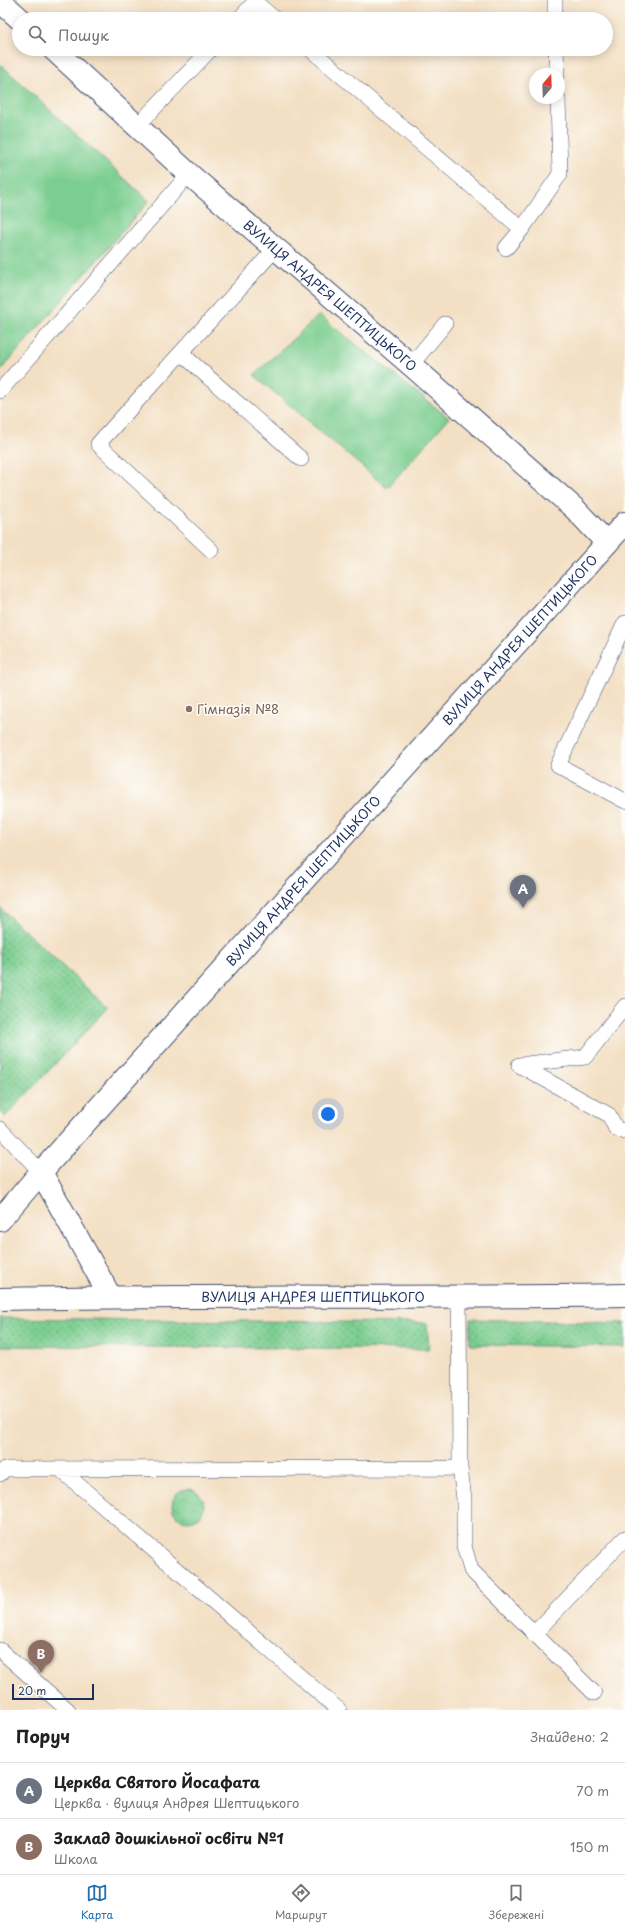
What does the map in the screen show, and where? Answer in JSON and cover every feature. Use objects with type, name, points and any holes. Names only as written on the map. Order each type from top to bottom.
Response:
[{"type":"street","points":[[0,1],[12,12]]},
{"type":"street","name":"ВУЛИЦЯ АНДРЕЯ ШЕПТИЦЬКОГО","points":[[61,56],[189,174],[411,365],[575,509],[607,543]]},
{"type":"street","name":"ВУЛИЦЯ АНДРЕЯ ШЕПТИЦЬКОГО","points":[[0,1220],[41,1172],[625,523]]},
{"type":"street","points":[[41,1172],[110,1296]]},
{"type":"street","name":"ВУЛИЦЯ АНДРЕЯ ШЕПТИЦЬКОГО","points":[[0,1299],[110,1296],[458,1298],[625,1295]]},
{"type":"lane","points":[[555,0],[556,12]]},
{"type":"lane","points":[[246,12],[255,2],[267,12]]},
{"type":"lane","points":[[137,126],[204,56]]},
{"type":"lane","points":[[318,56],[522,229]]},
{"type":"lane","points":[[556,56],[557,68]]},
{"type":"lane","points":[[506,248],[522,229],[560,174],[558,104]]},
{"type":"lane","points":[[0,391],[189,174]]},
{"type":"lane","points":[[210,550],[98,444],[276,248]]},
{"type":"lane","points":[[411,365],[445,324]]},
{"type":"lane","points":[[181,353],[301,460]]},
{"type":"lane","points":[[625,623],[558,765],[625,800]]},
{"type":"lane","points":[[625,1006],[585,1057],[519,1065],[609,1115],[616,1129],[625,1131]]},
{"type":"lane","points":[[0,1129],[41,1172]]},
{"type":"lane","points":[[458,1298],[460,1468],[464,1499],[464,1546],[471,1570],[594,1693]]},
{"type":"lane","points":[[0,1474],[5,1469],[460,1468]]},
{"type":"lane","points":[[61,1470],[339,1710]]},
{"type":"lane","points":[[534,1634],[625,1538]]},
{"type":"lane","points":[[0,1650],[68,1710]]},
{"type":"green space","points":[[0,64],[149,201],[0,371]]},
{"type":"green space","points":[[319,315],[449,418],[387,488],[254,375]]},
{"type":"green space","points":[[0,908],[108,1008],[5,1117],[0,1112]]},
{"type":"green space","points":[[0,1318],[427,1323],[429,1349],[0,1346]]},
{"type":"green space","points":[[470,1319],[625,1323],[625,1347],[470,1345]]},
{"type":"green space","points":[[185,1489],[191,1489],[200,1493],[204,1505],[200,1517],[191,1521],[185,1521],[176,1517],[172,1508],[172,1502],[176,1493]]},
{"type":"place","name":"Гімназія №8","points":[[189,709]]},
{"type":"place","name":"Церква Святого Йосафата","points":[[523,908]]},
{"type":"place","name":"Заклад дошкільної освіти №1","points":[[41,1673]]}]
